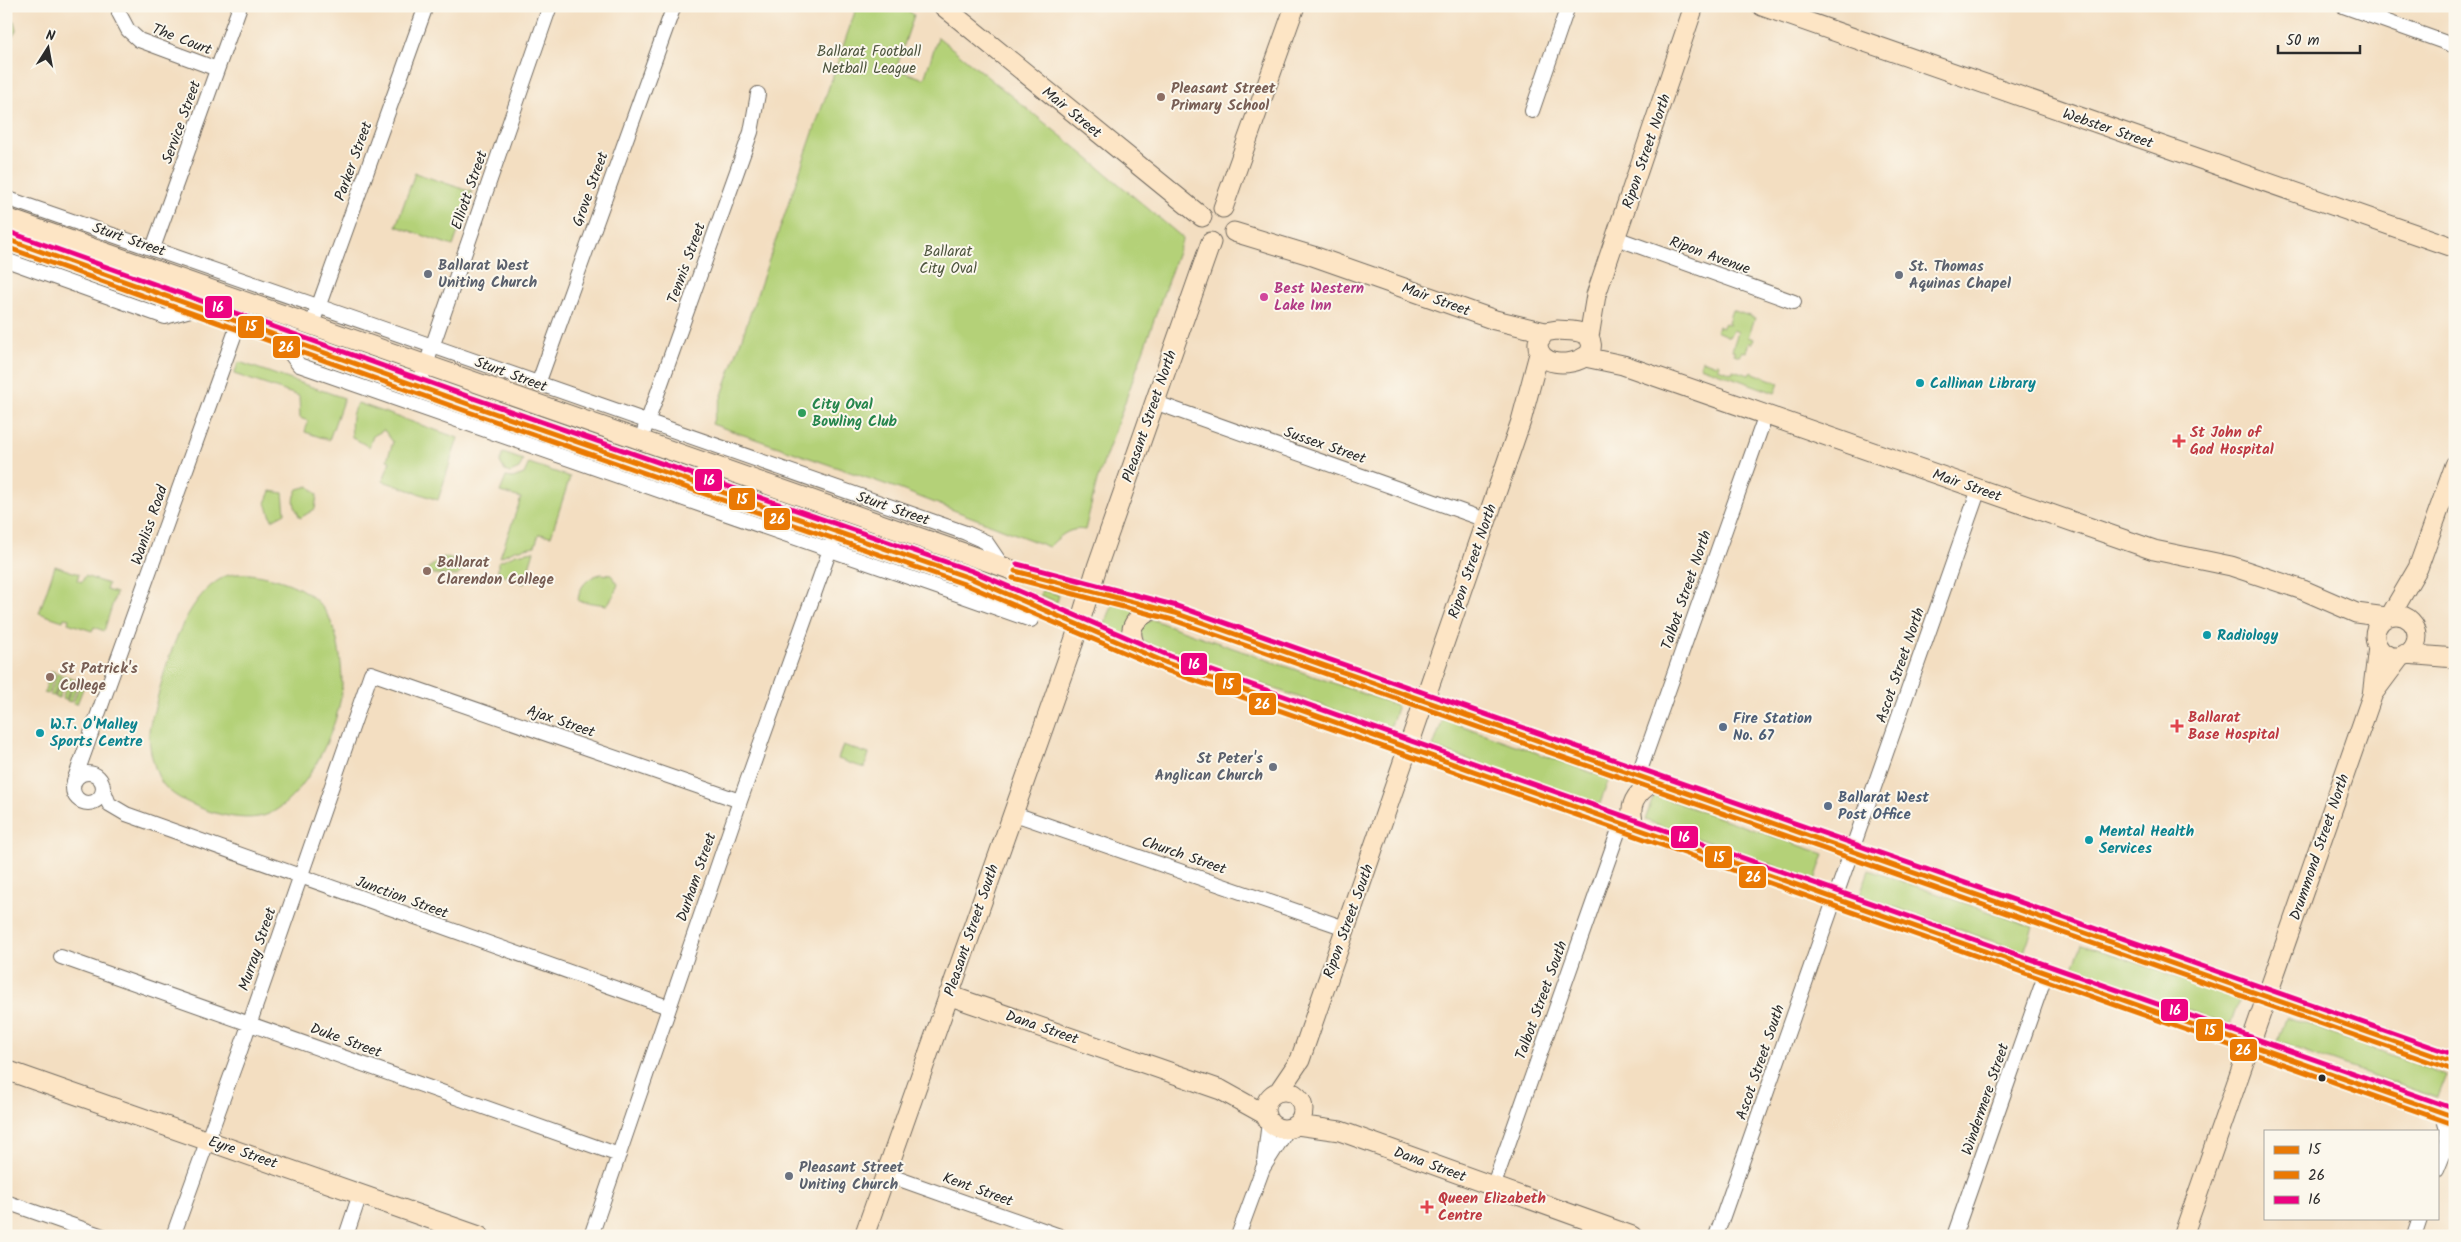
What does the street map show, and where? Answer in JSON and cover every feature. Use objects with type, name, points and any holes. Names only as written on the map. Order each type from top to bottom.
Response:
[{"type":"main road","name":"Mair Street","points":[[943,6],[1202,217]]},
{"type":"main road","points":[[1223,208],[1295,6]]},
{"type":"main road","name":"Ripon Street North","points":[[1584,342],[1596,295],[1694,6]]},
{"type":"main road","name":"Webster Street","points":[[1762,6],[2455,248]]},
{"type":"main road","points":[[1223,208],[1234,219],[1234,232],[1226,242],[1210,242],[1201,232],[1202,217],[1210,209],[1223,208]]},
{"type":"main road","name":"Sturt Street","points":[[6,218],[640,442],[1003,567],[1158,608],[2455,1063]]},
{"type":"main road","name":"Mair Street","points":[[1234,232],[1313,256],[1495,320],[1541,345]]},
{"type":"main road","points":[[6,239],[970,578],[1139,652],[1621,824],[2250,1044],[2451,1110]]},
{"type":"main road","name":"Pleasant Street North","points":[[1078,624],[1210,242]]},
{"type":"main road","points":[[1557,330],[1584,342],[1557,363],[1544,359],[1541,345],[1557,330]]},
{"type":"main road","name":"Mair Street","points":[[1584,342],[1623,365],[2154,550],[2231,566],[2314,595],[2356,613],[2388,616]]},
{"type":"main road","name":"Ripon Street North","points":[[1408,747],[1521,422],[1541,345]]},
{"type":"main road","name":"Ripon Street North","points":[[1521,422],[1557,363]]},
{"type":"main road","name":"Drummond Street North","points":[[2183,1236],[2372,696],[2377,646],[2376,629],[2388,616],[2418,568],[2455,465]]},
{"type":"main road","name":"Drummond Street North","points":[[2372,696],[2403,655],[2415,644],[2414,604],[2418,568]]},
{"type":"main road","name":"Mair Street","points":[[2314,595],[2330,604],[2377,646]]},
{"type":"main road","points":[[1139,652],[1133,641],[1133,625],[1142,614],[1158,608]]},
{"type":"main road","points":[[2388,616],[2405,617],[2416,629],[2455,653]]},
{"type":"main road","name":"Pleasant Street South","points":[[864,1236],[1078,624]]},
{"type":"main road","points":[[2377,646],[2388,655],[2455,658]]},
{"type":"main road","name":"Ripon Street South","points":[[1275,1094],[1300,1060],[1408,747]]},
{"type":"main road","points":[[1638,777],[1644,788],[1635,797],[1631,808],[1621,824],[1622,806],[1626,794],[1638,777]]},
{"type":"main road","name":"Dana Street","points":[[948,995],[1221,1090],[1268,1119]]},
{"type":"main road","points":[[1297,1115],[1300,1060]]},
{"type":"main road","name":"Eyre Street","points":[[6,1070],[479,1236]]},
{"type":"main road","name":"Dana Street","points":[[1221,1090],[1275,1094]]},
{"type":"main road","points":[[1290,1092],[1297,1115],[1278,1128],[1268,1119],[1266,1106],[1275,1094],[1290,1092]]},
{"type":"main road","name":"Dana Street","points":[[1297,1115],[1632,1236]]},
{"type":"street","name":"Service Street","points":[[154,248],[240,6]]},
{"type":"street","name":"Parker Street","points":[[312,326],[426,6]]},
{"type":"street","name":"Elliott Street","points":[[419,385],[550,6]]},
{"type":"street","name":"Grove Street","points":[[538,384],[674,6]]},
{"type":"street","points":[[1532,111],[1568,6]]},
{"type":"street","points":[[2343,6],[2455,46]]},
{"type":"street","name":"The Court","points":[[119,13],[128,30],[139,40],[218,69]]},
{"type":"street","name":"Tennis Street","points":[[640,442],[750,132],[758,94]]},
{"type":"street","name":"Sturt Street","points":[[6,198],[432,345],[647,423],[966,533],[986,542],[1003,567]]},
{"type":"street","name":"Ripon Avenue","points":[[1616,238],[1794,302]]},
{"type":"street","points":[[6,260],[165,317],[198,308]]},
{"type":"street","name":"Wanliss Road","points":[[74,781],[91,739],[239,322]]},
{"type":"street","points":[[276,335],[299,365],[1031,620]]},
{"type":"street","name":"Sussex Street","points":[[1154,402],[1486,520]]},
{"type":"street","name":"Talbot Street North","points":[[1638,777],[1766,414]]},
{"type":"street","name":"Ascot Street North","points":[[1835,899],[1978,489]]},
{"type":"street","name":"Durham Street","points":[[592,1236],[668,1007],[837,531]]},
{"type":"street","points":[[957,594],[970,578]]},
{"type":"street","name":"Ajax Street","points":[[371,673],[740,801]]},
{"type":"street","name":"Murray Street","points":[[173,1236],[371,673]]},
{"type":"street","name":"Wanliss Road","points":[[91,739],[89,758],[101,783]]},
{"type":"street","points":[[84,773],[92,773],[101,783],[99,798],[86,802],[75,795],[74,781],[84,773]]},
{"type":"street","name":"Junction Street","points":[[101,783],[105,799],[111,806],[126,814],[432,925],[668,1007]]},
{"type":"street","name":"Junction Street","points":[[86,802],[109,812],[126,814]]},
{"type":"street","name":"Church Street","points":[[1012,813],[1345,928]]},
{"type":"street","name":"Talbot Street South","points":[[1493,1187],[1621,824]]},
{"type":"street","name":"Ascot Street South","points":[[1716,1236],[1835,899]]},
{"type":"street","name":"Duke Street","points":[[61,957],[619,1155]]},
{"type":"street","name":"Windermere Street","points":[[1954,1236],[2046,973]]},
{"type":"street","points":[[2444,1152],[2446,1130],[2451,1110]]},
{"type":"street","points":[[1238,1236],[1263,1168],[1297,1115]]},
{"type":"street","points":[[1263,1168],[1268,1119]]},
{"type":"street","points":[[2438,1167],[2444,1152],[2455,1136]]},
{"type":"street","name":"Kent Street","points":[[885,1174],[1060,1236]]},
{"type":"street","points":[[346,1236],[360,1194]]},
{"type":"street","points":[[6,1202],[103,1236]]},
{"type":"street","points":[[2414,1236],[2419,1220]]},
{"type":"green space","name":"Ballarat City Oval","points":[[857,6],[902,6],[914,15],[896,69],[924,79],[938,37],[1076,148],[1183,238],[1097,481],[1085,530],[1069,531],[1049,547],[899,489],[712,424]]},
{"type":"green space","points":[[6,17],[14,21],[16,30],[12,37],[6,39]]},
{"type":"green space","points":[[415,173],[472,192],[453,246],[396,226]]},
{"type":"green space","points":[[1732,310],[1755,318],[1748,337],[1754,339],[1752,344],[1749,342],[1746,352],[1742,351],[1740,356],[1734,354],[1735,351],[1732,350],[1738,332],[1733,330],[1729,337],[1716,331],[1718,326],[1722,328],[1725,323],[1730,325],[1728,322]]},
{"type":"green space","points":[[1702,360],[1716,365],[1717,362],[1719,364],[1718,368],[1732,373],[1733,370],[1749,375],[1751,372],[1779,383],[1775,393],[1700,366]]},
{"type":"green space","points":[[239,362],[344,398],[329,440],[305,432],[308,421],[300,418],[299,396],[234,374]]},
{"type":"green space","points":[[358,403],[458,438],[438,500],[383,481],[390,461],[387,460],[393,442],[384,430],[373,436],[369,447],[352,437],[352,415]]},
{"type":"green space","points":[[503,453],[523,460],[519,469],[510,473],[505,471],[500,462]]},
{"type":"green space","points":[[529,463],[570,477],[551,536],[539,534],[535,546],[515,550],[500,557],[521,498],[500,492],[506,477],[513,478],[524,474]]},
{"type":"green space","points":[[309,486],[317,495],[315,509],[300,518],[295,507],[295,497],[298,489]]},
{"type":"green space","points":[[271,491],[283,493],[285,513],[272,520],[266,503]]},
{"type":"green space","points":[[534,551],[524,584],[498,573],[498,562],[516,554]]},
{"type":"green space","points":[[444,557],[460,562],[462,566],[467,567],[457,576],[434,574],[427,569]]},
{"type":"green space","points":[[55,566],[79,574],[77,580],[82,582],[85,576],[108,584],[106,590],[116,593],[104,631],[94,627],[92,631],[68,623],[69,619],[64,618],[63,621],[39,613]]},
{"type":"green space","points":[[233,574],[250,574],[292,585],[301,589],[318,602],[325,611],[336,637],[340,656],[342,684],[340,701],[327,742],[304,783],[290,799],[274,811],[258,817],[245,818],[223,815],[196,806],[175,795],[164,786],[152,758],[149,733],[171,651],[188,615],[210,587],[224,577]]},
{"type":"green space","points":[[596,575],[611,575],[618,584],[614,595],[607,605],[578,601],[580,591],[585,583]]},
{"type":"green space","points":[[1042,590],[1059,595],[1057,602],[1040,595]]},
{"type":"green space","points":[[1113,604],[1140,610],[1128,637],[1103,628]]},
{"type":"green space","points":[[1153,620],[1396,705],[1397,708],[1391,725],[1386,728],[1148,644],[1141,638],[1140,630],[1145,622]]},
{"type":"green space","points":[[51,671],[55,672],[48,694],[44,693]]},
{"type":"green space","points":[[57,673],[61,674],[54,696],[50,695]]},
{"type":"green space","points":[[63,675],[67,676],[59,698],[55,697]]},
{"type":"green space","points":[[69,677],[73,679],[66,700],[62,699]]},
{"type":"green space","points":[[75,679],[79,680],[71,702],[67,701]]},
{"type":"green space","points":[[81,681],[85,683],[77,704],[73,703]]},
{"type":"green space","points":[[1443,719],[1609,779],[1599,806],[1433,747]]},
{"type":"green space","points":[[843,745],[869,754],[864,768],[838,759]]},
{"type":"green space","points":[[1654,795],[1824,854],[1815,880],[1645,820]]},
{"type":"green space","points":[[1869,870],[2033,927],[2024,952],[1860,895]]},
{"type":"green space","points":[[2082,944],[2239,999],[2230,1025],[2072,970]]},
{"type":"green space","points":[[2286,1017],[2446,1075],[2437,1098],[2278,1042]]},
{"type":"transit line","name":"16","points":[[9,232],[470,397],[972,571],[1170,656],[2455,1109]]},
{"type":"transit line","name":"15","points":[[6,239],[468,404],[970,578],[1167,663],[2455,1117]]},
{"type":"transit line","name":"26","points":[[6,247],[466,411],[967,585],[1165,670],[2453,1124]]},
{"type":"transit line","name":"16","points":[[1017,564],[1177,606],[2455,1055]]},
{"type":"transit line","name":"15","points":[[1015,571],[1175,613],[2455,1063]]},
{"type":"transit line","name":"26","points":[[1013,578],[1173,620],[2453,1070]]},
{"type":"place","name":"Pleasant Street Primary School","points":[[1161,97]]},
{"type":"place","name":"Ballarat West Uniting Church","points":[[428,274]]},
{"type":"place","name":"St. Thomas Aquinas Chapel","points":[[1899,275]]},
{"type":"place","name":"Best Western Lake Inn","points":[[1264,297]]},
{"type":"place","name":"Callinan Library","points":[[1920,383]]},
{"type":"place","name":"City Oval Bowling Club","points":[[802,413]]},
{"type":"place","name":"St John of God Hospital","points":[[2179,441]]},
{"type":"place","name":"Ballarat Clarendon College","points":[[427,571]]},
{"type":"place","name":"Radiology","points":[[2207,635]]},
{"type":"place","name":"St Patrick's College","points":[[50,677]]},
{"type":"place","name":"Ballarat Base Hospital","points":[[2177,726]]},
{"type":"place","name":"Fire Station No. 67","points":[[1723,727]]},
{"type":"place","name":"W.T. O'Malley Sports Centre","points":[[40,733]]},
{"type":"place","name":"St Peter's Anglican Church","points":[[1273,767]]},
{"type":"place","name":"Ballarat West Post Office","points":[[1828,806]]},
{"type":"place","name":"Mental Health Services","points":[[2089,840]]},
{"type":"place","name":"Pleasant Street Uniting Church","points":[[789,1176]]},
{"type":"place","name":"Queen Elizabeth Centre","points":[[1427,1207]]},
{"type":"park label","name":"Ballarat Football Netball League","points":[[869,60]]}]
